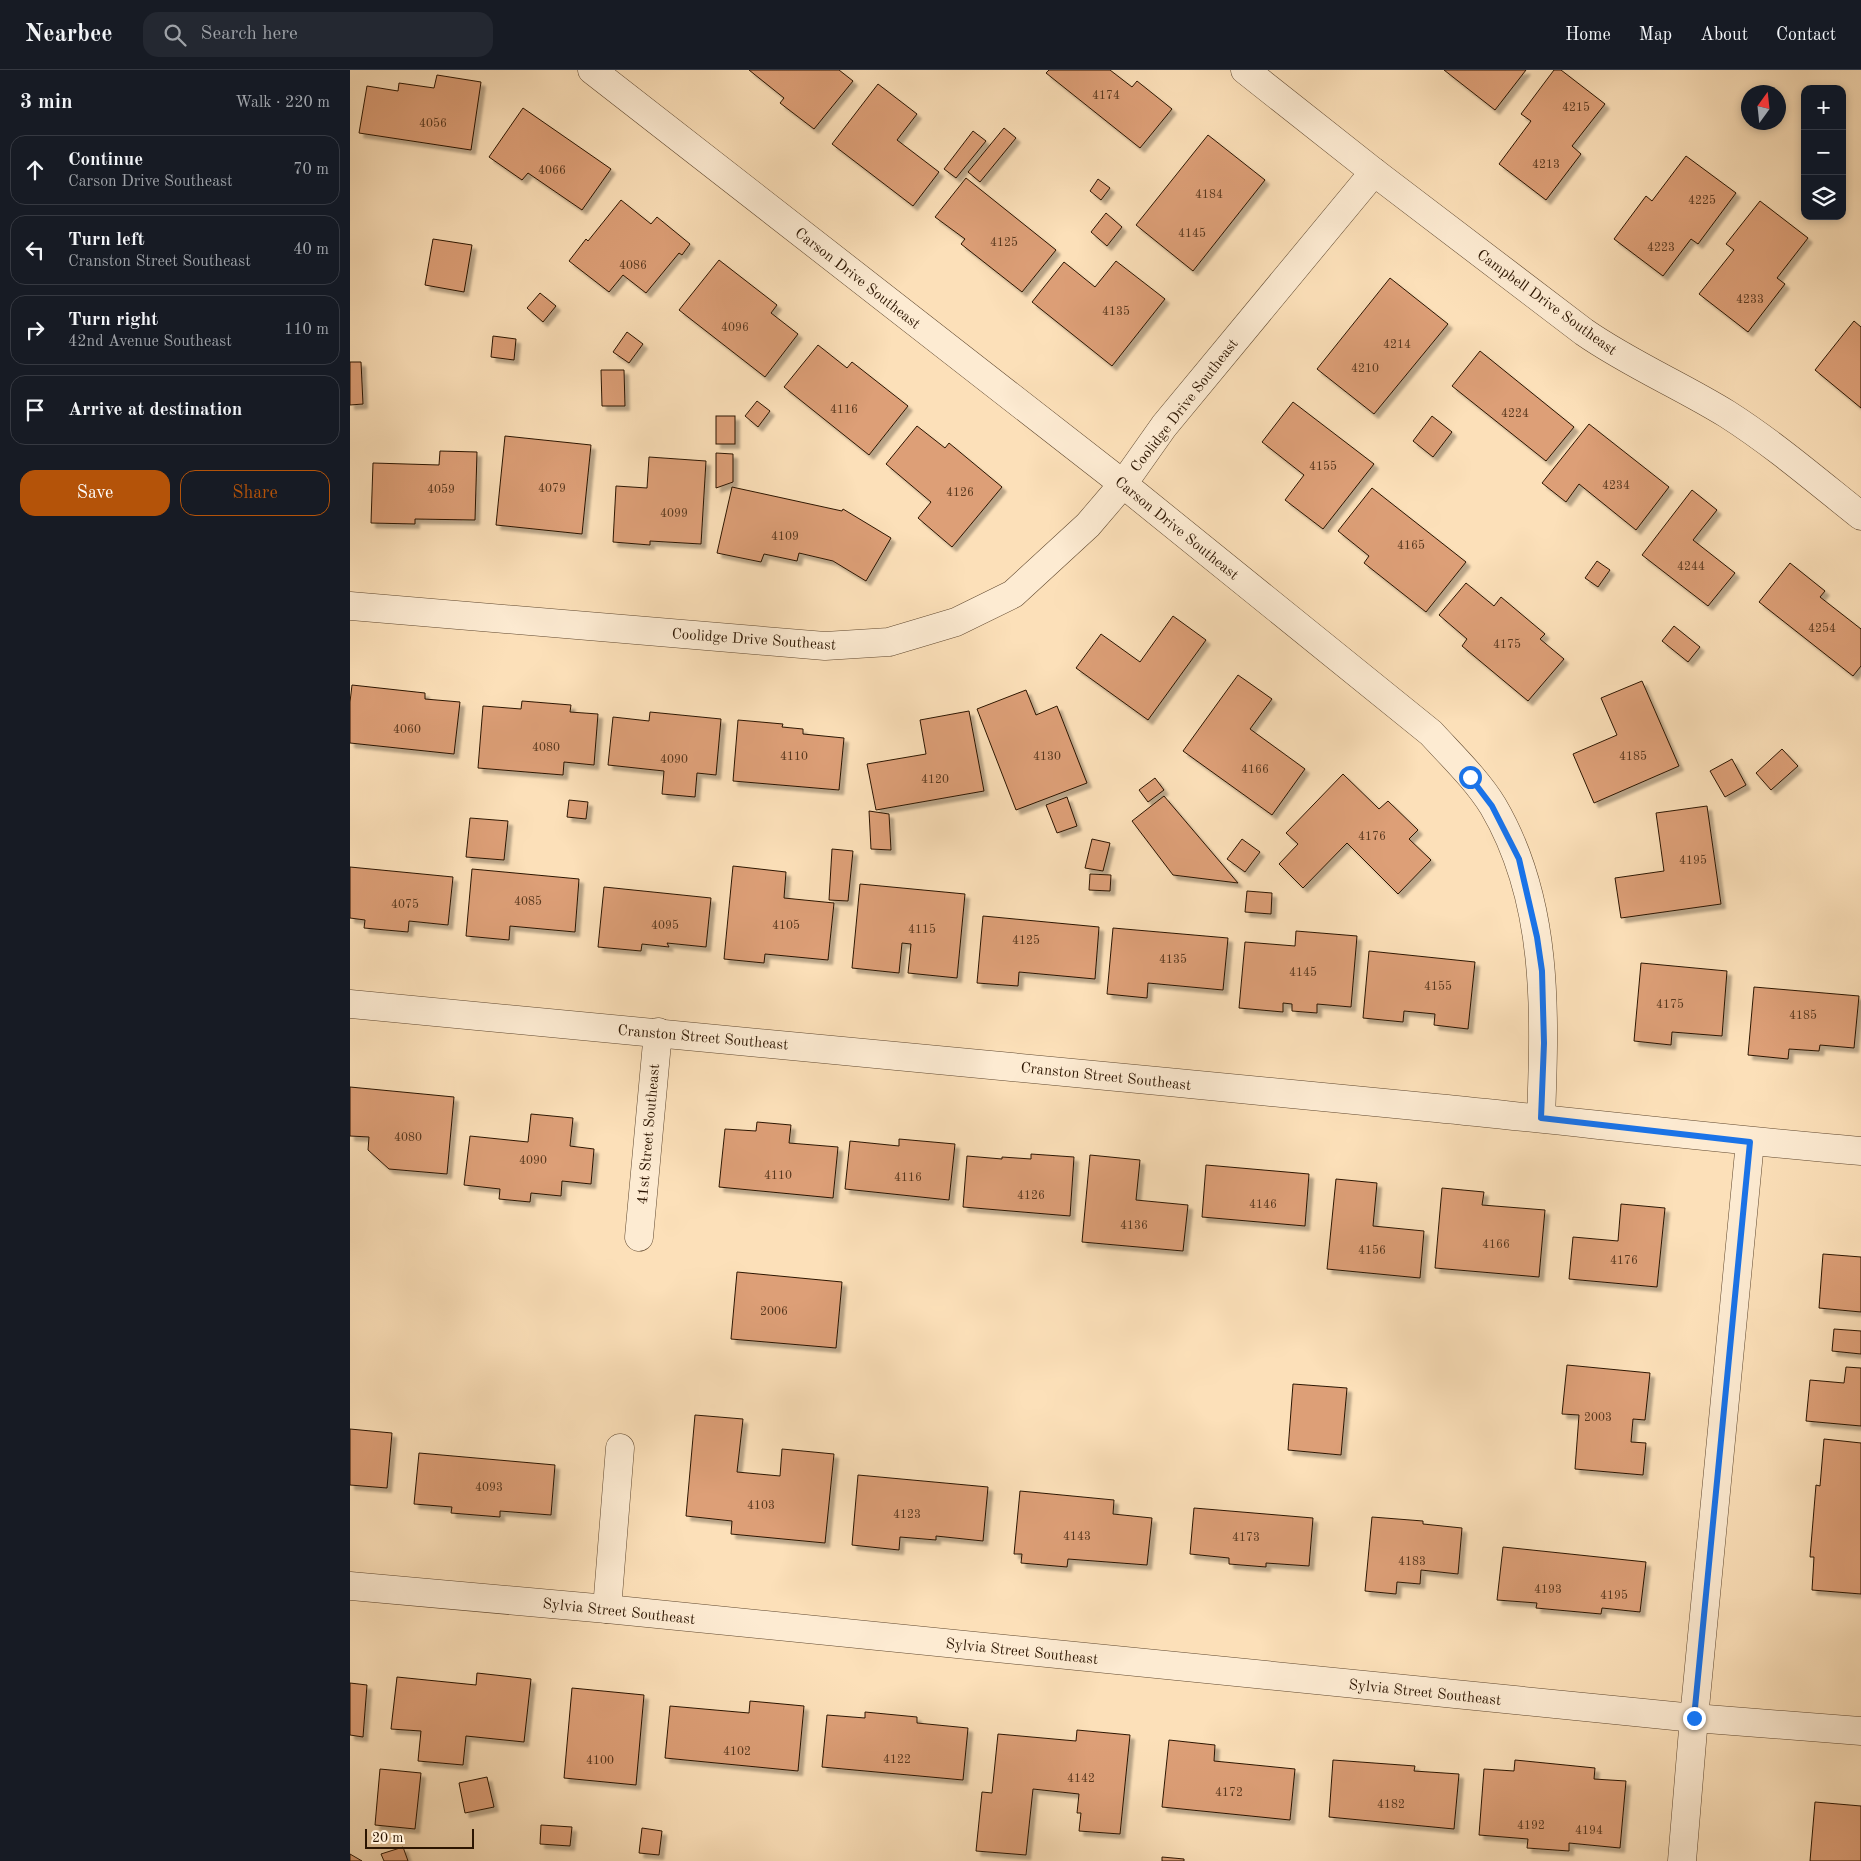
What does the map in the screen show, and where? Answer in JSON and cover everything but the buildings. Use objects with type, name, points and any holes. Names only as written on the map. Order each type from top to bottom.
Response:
[{"type":"street","name":"Carson Drive Southeast","points":[[592,70],[1123,484],[1431,733],[1470,777],[1492,806],[1519,859],[1537,937],[1542,971],[1544,1043],[1541,1118]]},
{"type":"street","name":"Campbell Drive Southeast","points":[[1245,70],[1374,172],[1605,347],[1725,413],[1758,435],[1861,516]]},
{"type":"street","name":"Coolidge Drive Southeast","points":[[350,606],[825,646],[888,642],[956,622],[1013,594],[1088,525],[1123,484],[1164,426],[1374,172]]},
{"type":"street","name":"Cranston Street Southeast","points":[[350,1004],[658,1032],[1541,1118],[1750,1142],[1861,1151]]},
{"type":"street","name":"41st Street Southeast","points":[[639,1237],[658,1032]]},
{"type":"street","points":[[1682,1861],[1694,1718],[1750,1142]]},
{"type":"street","points":[[607,1609],[620,1448]]},
{"type":"street","name":"Sylvia Street Southeast","points":[[350,1586],[607,1609],[1694,1718],[1861,1730]]},
{"type":"route","points":[[1470,777],[1492,806],[1519,859],[1537,937],[1542,971],[1544,1043],[1541,1118],[1750,1142],[1694,1718]]}]
